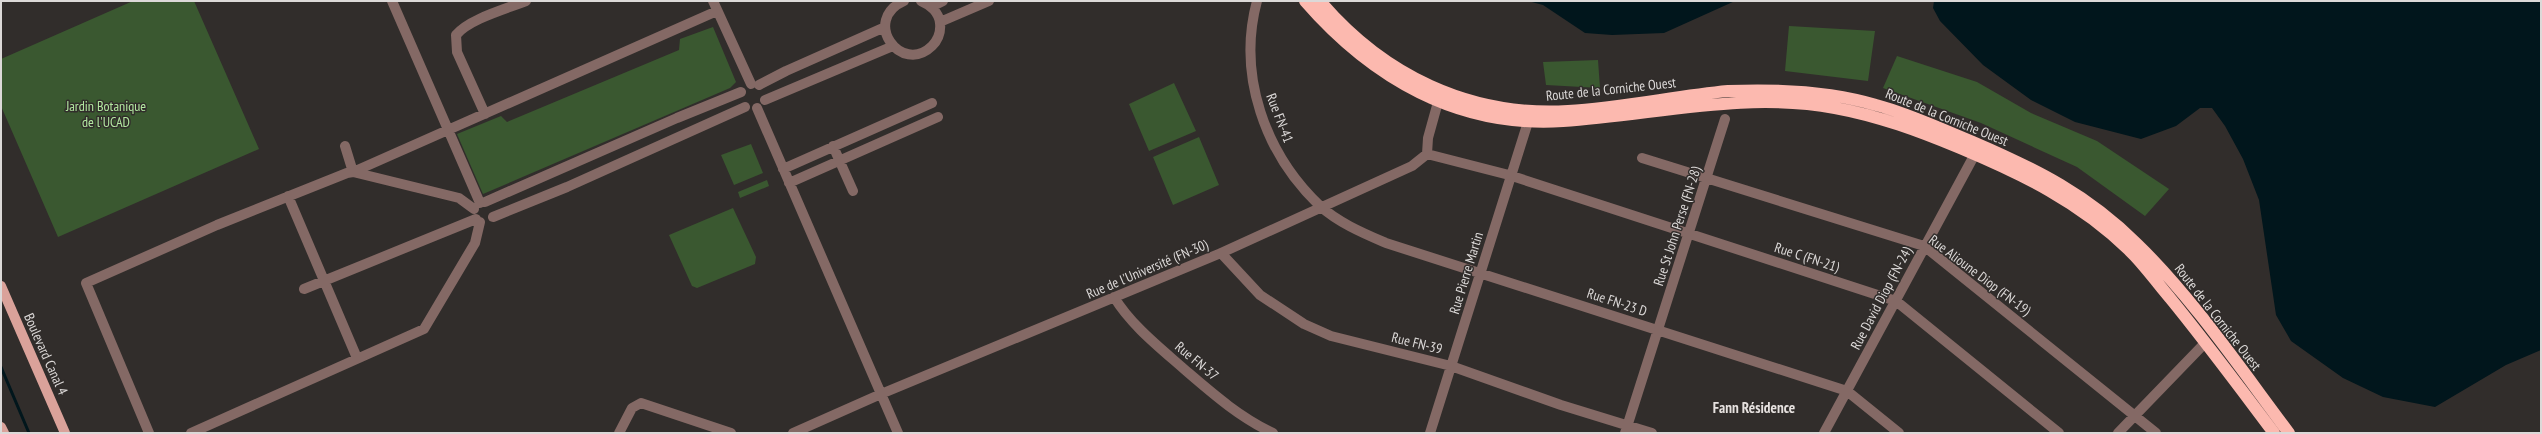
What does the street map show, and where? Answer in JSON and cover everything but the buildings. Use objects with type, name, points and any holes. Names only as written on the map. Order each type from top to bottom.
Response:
[{"type":"highway","name":"Route de la Corniche Ouest","points":[[1305,1],[1326,25],[1364,59],[1438,102],[1488,116],[1528,122],[1582,120],[1727,102],[1784,102],[1835,108],[1900,124],[1975,154],[2047,188],[2101,225],[2130,251],[2205,342],[2274,433]]},
{"type":"highway","name":"Route de la Corniche Ouest","points":[[1320,1],[1352,36],[1388,63],[1428,85],[1473,101],[1520,110],[1561,111],[1728,91],[1755,90],[1816,93],[1875,104],[1913,117],[2017,161],[2070,189],[2095,206],[2138,244],[2200,318],[2289,433]]},
{"type":"main road","name":"Boulevard Canal 4","points":[[1,286],[65,433]]},
{"type":"main road","points":[[1,427],[4,433]]},
{"type":"street","points":[[191,433],[424,329],[476,242],[480,205],[392,1]]},
{"type":"street","points":[[485,114],[457,52],[456,34],[461,29],[474,22],[526,1]]},
{"type":"street","points":[[713,1],[755,84],[765,91],[765,100]]},
{"type":"street","points":[[904,1],[892,9],[885,27],[889,41],[893,46],[906,54],[914,54],[928,50],[938,38],[940,22],[931,7],[921,1]]},
{"type":"street","points":[[931,7],[943,1]]},
{"type":"street","points":[[940,22],[989,1]]},
{"type":"street","name":"Rue FN-41","points":[[1257,1],[1251,60],[1260,116],[1282,161],[1321,206]]},
{"type":"street","points":[[149,433],[86,283],[288,196],[353,172],[718,11]]},
{"type":"street","points":[[745,107],[741,100],[741,92],[745,86],[755,84],[786,71],[885,27]]},
{"type":"street","points":[[304,289],[478,221],[486,222],[493,217],[567,187],[745,107],[757,108],[765,100],[893,46]]},
{"type":"street","points":[[480,205],[677,118],[741,92]]},
{"type":"street","points":[[1438,102],[1426,154],[1509,175]]},
{"type":"street","points":[[783,169],[932,103]]},
{"type":"street","points":[[757,108],[898,433]]},
{"type":"street","points":[[789,183],[905,130],[938,117]]},
{"type":"street","points":[[899,118],[905,130]]},
{"type":"street","name":"Rue St John Perse (FN-28)","points":[[1627,429],[1726,119]]},
{"type":"street","name":"Rue Pierre Martin","points":[[1430,433],[1450,366],[1481,273],[1509,175],[1528,122]]},
{"type":"street","points":[[858,136],[864,149]]},
{"type":"street","points":[[345,146],[353,172]]},
{"type":"street","points":[[833,146],[853,191]]},
{"type":"street","name":"Rue de l'Université (FN-30)","points":[[793,433],[881,394],[1221,253],[1321,206],[1412,166],[1426,154]]},
{"type":"street","name":"Rue David Diop (FN-24)","points":[[1824,433],[1975,154]]},
{"type":"street","name":"Rue Alioune Diop (FN-19)","points":[[1642,158],[1924,246],[2156,433]]},
{"type":"street","points":[[353,172],[459,198],[493,208],[493,217]]},
{"type":"street","name":"Rue C (FN-21)","points":[[1509,175],[1896,301],[2060,433]]},
{"type":"street","points":[[288,196],[357,358]]},
{"type":"street","name":"Rue FN-23 D","points":[[1321,206],[1342,222],[1386,243],[1847,391],[1899,433]]},
{"type":"street","name":"Rue FN-39","points":[[1221,253],[1260,295],[1304,324],[1331,336],[1450,366],[1627,429],[1652,433]]},
{"type":"street","name":"Rue FN-37","points":[[1114,297],[1120,307],[1150,339],[1232,409],[1273,433]]},
{"type":"street","points":[[2118,433],[2205,342]]},
{"type":"street","points":[[619,433],[632,408],[637,404],[646,403],[731,433]]},
{"type":"green space","name":"Jardin Botanique de l'UCAD","points":[[133,1],[194,1],[259,149],[58,237],[1,106],[1,59]]},
{"type":"green space","points":[[1789,26],[1875,31],[1868,81],[1785,71]]},
{"type":"green space","points":[[713,27],[736,82],[730,88],[483,194],[457,134],[501,116],[507,122],[679,50],[680,39]]},
{"type":"green space","points":[[1897,56],[1977,82],[2031,113],[2097,141],[2169,189],[2145,216],[2077,167],[1981,123],[1883,88]]},
{"type":"green space","points":[[1598,60],[1600,88],[1546,85],[1543,62]]},
{"type":"green space","points":[[1174,83],[1196,131],[1149,151],[1129,104]]},
{"type":"green space","points":[[1199,137],[1219,185],[1173,205],[1153,157]]},
{"type":"green space","points":[[751,144],[763,173],[734,185],[721,155]]},
{"type":"green space","points":[[767,180],[769,186],[740,198],[738,192]]},
{"type":"green space","points":[[733,208],[756,257],[755,264],[697,288],[692,286],[669,235]]},
{"type":"water","points":[[1528,1],[1735,1],[1664,33],[1612,35],[1585,33],[1543,5]]},
{"type":"water","points":[[1934,1],[2541,1],[2541,350],[2506,365],[2435,407],[2383,397],[2343,378],[2291,341],[2276,315],[2259,200],[2243,159],[2225,126],[2212,108],[2200,108],[2176,126],[2141,139],[2075,122],[2031,100],[1983,65],[1940,21],[1933,8]]},
{"type":"waterway","points":[[1,367],[29,433]]},
{"type":"district","name":"Fann Résidence","points":[[1754,408]]}]
